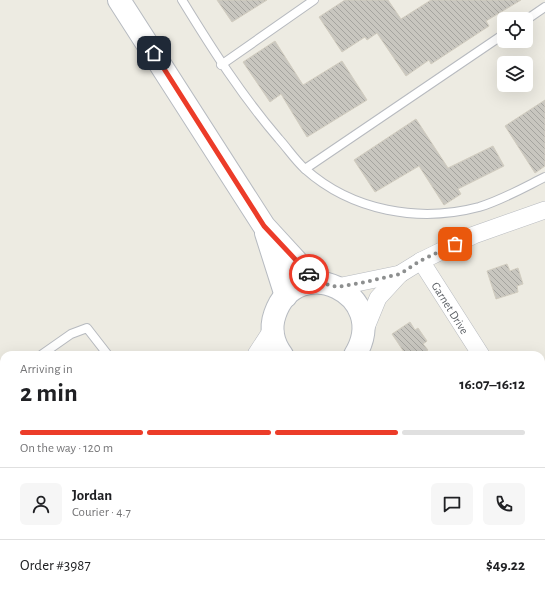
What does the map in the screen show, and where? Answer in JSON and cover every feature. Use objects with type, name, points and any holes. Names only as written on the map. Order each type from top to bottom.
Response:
[{"type":"main road","points":[[120,0],[264,226],[309,275],[350,296],[359,309],[361,347]]},
{"type":"main road","points":[[264,226],[286,296]]},
{"type":"main road","points":[[280,351],[273,332],[274,316],[281,302],[286,296],[299,287],[314,283],[330,285]]},
{"type":"street","points":[[361,347],[378,298],[400,274],[420,261],[474,235],[545,210]]},
{"type":"street","name":"Garnet Drive","points":[[420,261],[478,351]]},
{"type":"street","points":[[330,285],[400,274]]},
{"type":"street","points":[[261,351],[273,332]]},
{"type":"lane","points":[[182,0],[222,65],[258,114],[305,169],[327,186],[350,198],[375,208],[393,212],[418,214],[452,212],[477,207],[500,200],[545,177]]},
{"type":"lane","points":[[222,65],[314,0]]},
{"type":"lane","points":[[533,15],[545,7]]},
{"type":"lane","points":[[305,169],[497,39]]},
{"type":"lane","points":[[47,351],[71,334],[87,328],[105,351]]},
{"type":"building","points":[[217,0],[267,0],[232,22]]},
{"type":"building","points":[[345,0],[388,0],[401,19],[431,0],[521,0],[501,12],[497,12],[497,14],[486,21],[489,26],[431,64],[429,60],[406,76],[377,33],[367,40],[365,37],[342,52],[319,17]]},
{"type":"building","points":[[275,41],[303,85],[342,61],[367,100],[307,137],[281,94],[270,102],[243,62]]},
{"type":"building","points":[[545,100],[545,166],[535,173],[505,126]]},
{"type":"building","points":[[416,119],[448,168],[493,146],[504,166],[458,189],[461,194],[444,205],[419,166],[375,192],[354,160]]},
{"type":"building","points":[[507,264],[510,271],[518,268],[523,284],[517,286],[518,292],[496,299],[487,271]]},
{"type":"building","points":[[410,322],[415,330],[418,328],[427,341],[423,344],[428,350],[403,351],[392,334]]},
{"type":"way so far","points":[[309,274],[322,283],[337,287],[361,283],[400,274],[420,261],[455,244]]},
{"type":"route","points":[[154,53],[264,226],[309,274]]}]
